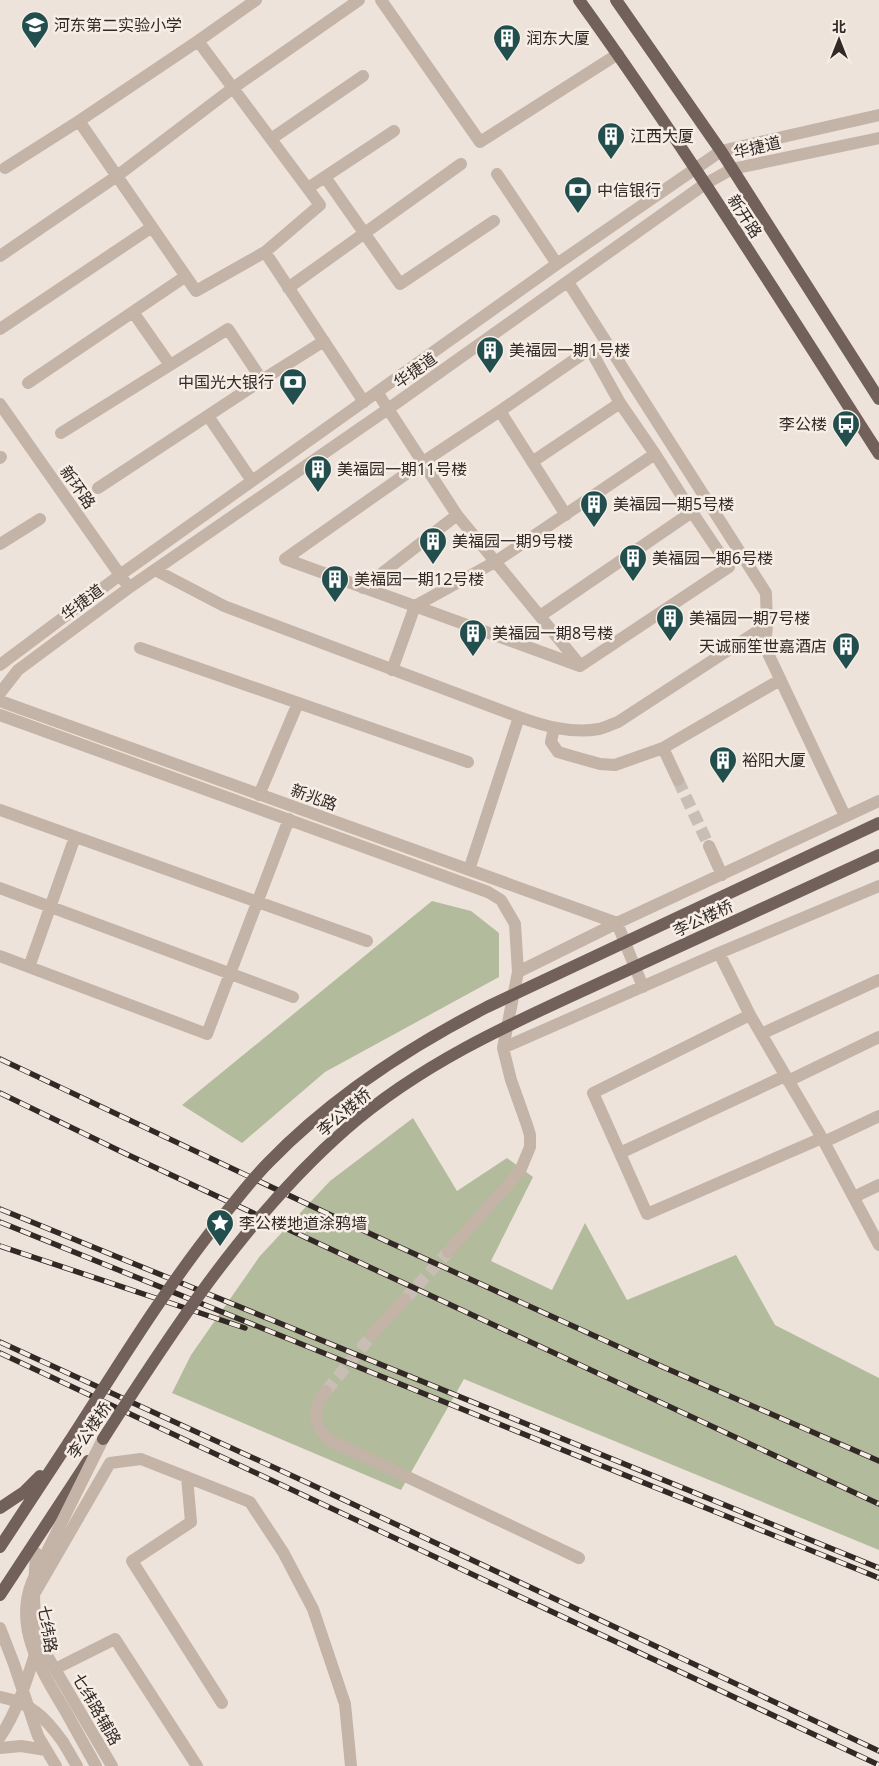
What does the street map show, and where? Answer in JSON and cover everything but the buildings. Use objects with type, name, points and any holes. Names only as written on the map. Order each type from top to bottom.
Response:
[{"type":"main road","name":"新开路","points":[[580,0],[705,184],[879,454]]},
{"type":"main road","name":"新开路","points":[[616,0],[721,150],[879,399]]},
{"type":"main road","name":"李公楼桥","points":[[0,1547],[178,1275],[268,1162],[346,1095],[432,1037],[487,1007],[879,823]]},
{"type":"main road","name":"李公楼桥","points":[[0,1595],[165,1342],[218,1270],[264,1211],[300,1172],[347,1128],[371,1108],[432,1066],[517,1021],[879,855]]},
{"type":"main road","points":[[0,1508],[24,1492],[69,1442]]},
{"type":"street","points":[[5,168],[79,121],[256,0]]},
{"type":"street","points":[[0,256],[117,176],[233,88],[359,0]]},
{"type":"street","points":[[381,0],[480,142],[618,54]]},
{"type":"street","points":[[79,121],[196,290],[265,252],[320,205],[198,41]]},
{"type":"street","points":[[271,139],[363,76]]},
{"type":"street","name":"华捷道","points":[[0,665],[252,481],[721,150],[879,115]]},
{"type":"street","points":[[308,188],[394,131]]},
{"type":"street","name":"华捷道","points":[[0,693],[18,670],[130,587],[388,409],[705,184],[732,169],[879,138]]},
{"type":"street","points":[[288,288],[461,164]]},
{"type":"street","points":[[497,174],[557,264]]},
{"type":"street","points":[[325,177],[400,284],[494,220]]},
{"type":"street","points":[[0,329],[152,227]]},
{"type":"street","points":[[265,252],[364,402]]},
{"type":"street","points":[[28,383],[186,276]]},
{"type":"street","points":[[568,282],[766,593],[767,624],[765,647],[845,816]]},
{"type":"street","points":[[133,312],[170,365]]},
{"type":"street","points":[[61,433],[228,329],[262,380]]},
{"type":"street","points":[[98,488],[262,380],[324,342]]},
{"type":"street","points":[[590,349],[620,403],[729,567],[580,666],[285,559],[422,462],[500,412],[590,349]]},
{"type":"street","points":[[377,392],[457,515],[580,666]]},
{"type":"street","points":[[532,462],[620,403]]},
{"type":"street","name":"新环路","points":[[0,404],[120,576],[130,587]]},
{"type":"street","points":[[500,412],[566,515]]},
{"type":"street","points":[[208,416],[252,481]]},
{"type":"street","points":[[392,670],[415,606],[495,562],[655,454]]},
{"type":"street","points":[[540,616],[692,512]]},
{"type":"street","points":[[363,588],[457,515]]},
{"type":"street","points":[[0,544],[40,519]]},
{"type":"street","points":[[155,570],[224,606],[519,717],[554,728],[599,729],[618,722],[767,624]]},
{"type":"street","points":[[140,648],[468,762]]},
{"type":"street","points":[[554,728],[551,742],[558,752],[600,764],[615,765],[663,748],[780,680]]},
{"type":"street","name":"新兆路","points":[[0,701],[617,923]]},
{"type":"street","points":[[259,794],[298,703]]},
{"type":"street","name":"新兆路","points":[[0,715],[488,892],[501,900],[515,924],[518,972],[503,1048]]},
{"type":"street","points":[[469,870],[519,717]]},
{"type":"street","points":[[663,748],[678,780]]},
{"type":"street","points":[[518,972],[617,923],[879,801]]},
{"type":"street","points":[[0,810],[367,941]]},
{"type":"street","points":[[0,956],[208,1034],[289,819]]},
{"type":"street","points":[[29,967],[75,837]]},
{"type":"street","points":[[709,846],[722,875]]},
{"type":"street","points":[[448,1252],[520,1171],[530,1147],[528,1125],[511,1080],[503,1048],[719,953],[879,886]]},
{"type":"street","points":[[0,888],[293,997]]},
{"type":"street","points":[[617,923],[643,987]]},
{"type":"street","points":[[719,953],[750,1015],[823,1140],[879,1245]]},
{"type":"street","points":[[761,1034],[879,980]]},
{"type":"street","points":[[750,1015],[594,1092],[647,1214],[879,1116]]},
{"type":"street","points":[[620,1152],[879,1037]]},
{"type":"street","points":[[854,1197],[879,1185]]},
{"type":"street","points":[[372,1335],[405,1299]]},
{"type":"street","points":[[326,1391],[319,1400],[316,1410],[316,1423],[328,1440],[579,1558]]},
{"type":"street","name":"七纬路","points":[[96,1766],[37,1662],[29,1634],[26,1610],[27,1598],[32,1582],[103,1439]]},
{"type":"street","points":[[33,1596],[110,1464],[141,1459],[250,1502],[283,1552],[313,1609],[345,1704],[351,1766]]},
{"type":"street","points":[[188,1478],[191,1522],[132,1561],[222,1703]]},
{"type":"street","name":"七纬路辅路","points":[[36,1553],[33,1596],[35,1624],[39,1642],[112,1766]]},
{"type":"street","points":[[0,1628],[38,1736],[56,1766]]},
{"type":"street","points":[[55,1669],[115,1639],[197,1766]]},
{"type":"street","points":[[0,1737],[9,1724],[23,1690],[39,1642]]},
{"type":"street","points":[[0,1697],[34,1710],[51,1725],[77,1766]]},
{"type":"street","points":[[0,1748],[21,1746],[46,1750]]},
{"type":"green space","points":[[432,901],[471,911],[499,933],[499,977],[325,1072],[242,1143],[182,1105]]},
{"type":"green space","points":[[413,1118],[457,1191],[507,1158],[533,1177],[491,1261],[552,1290],[585,1223],[627,1300],[736,1255],[775,1325],[879,1378],[879,1550],[464,1379],[401,1490],[172,1393],[191,1355],[260,1256],[330,1181]]},
{"type":"tunnel","points":[[678,780],[709,846]]},
{"type":"tunnel","points":[[405,1299],[448,1252]]},
{"type":"tunnel","points":[[326,1391],[372,1335]]},
{"type":"railway","points":[[0,1059],[373,1235],[663,1367],[879,1461]]},
{"type":"railway","points":[[0,1093],[124,1153],[879,1504]]},
{"type":"railway","points":[[0,1209],[879,1568]]},
{"type":"railway","points":[[0,1222],[879,1578]]},
{"type":"railway","points":[[0,1246],[245,1328]]},
{"type":"railway","points":[[0,1342],[310,1484],[879,1751]]},
{"type":"railway","points":[[0,1353],[879,1765]]},
{"type":"place","name":"河东第二实验小学","points":[[35,49]]},
{"type":"place","name":"润东大厦","points":[[507,62]]},
{"type":"place","name":"江西大厦","points":[[611,160]]},
{"type":"place","name":"中信银行","points":[[578,214]]},
{"type":"place","name":"美福园一期1号楼","points":[[490,374]]},
{"type":"place","name":"中国光大银行","points":[[293,406]]},
{"type":"place","name":"李公楼","points":[[846,448]]},
{"type":"place","name":"美福园一期11号楼","points":[[318,493]]},
{"type":"place","name":"美福园一期5号楼","points":[[594,528]]},
{"type":"place","name":"美福园一期9号楼","points":[[433,565]]},
{"type":"place","name":"美福园一期6号楼","points":[[633,582]]},
{"type":"place","name":"美福园一期12号楼","points":[[335,603]]},
{"type":"place","name":"美福园一期7号楼","points":[[670,642]]},
{"type":"place","name":"美福园一期8号楼","points":[[473,657]]},
{"type":"place","name":"天诚丽笙世嘉酒店","points":[[846,670]]},
{"type":"place","name":"裕阳大厦","points":[[723,784]]},
{"type":"place","name":"李公楼地道涂鸦墙","points":[[220,1247]]}]
